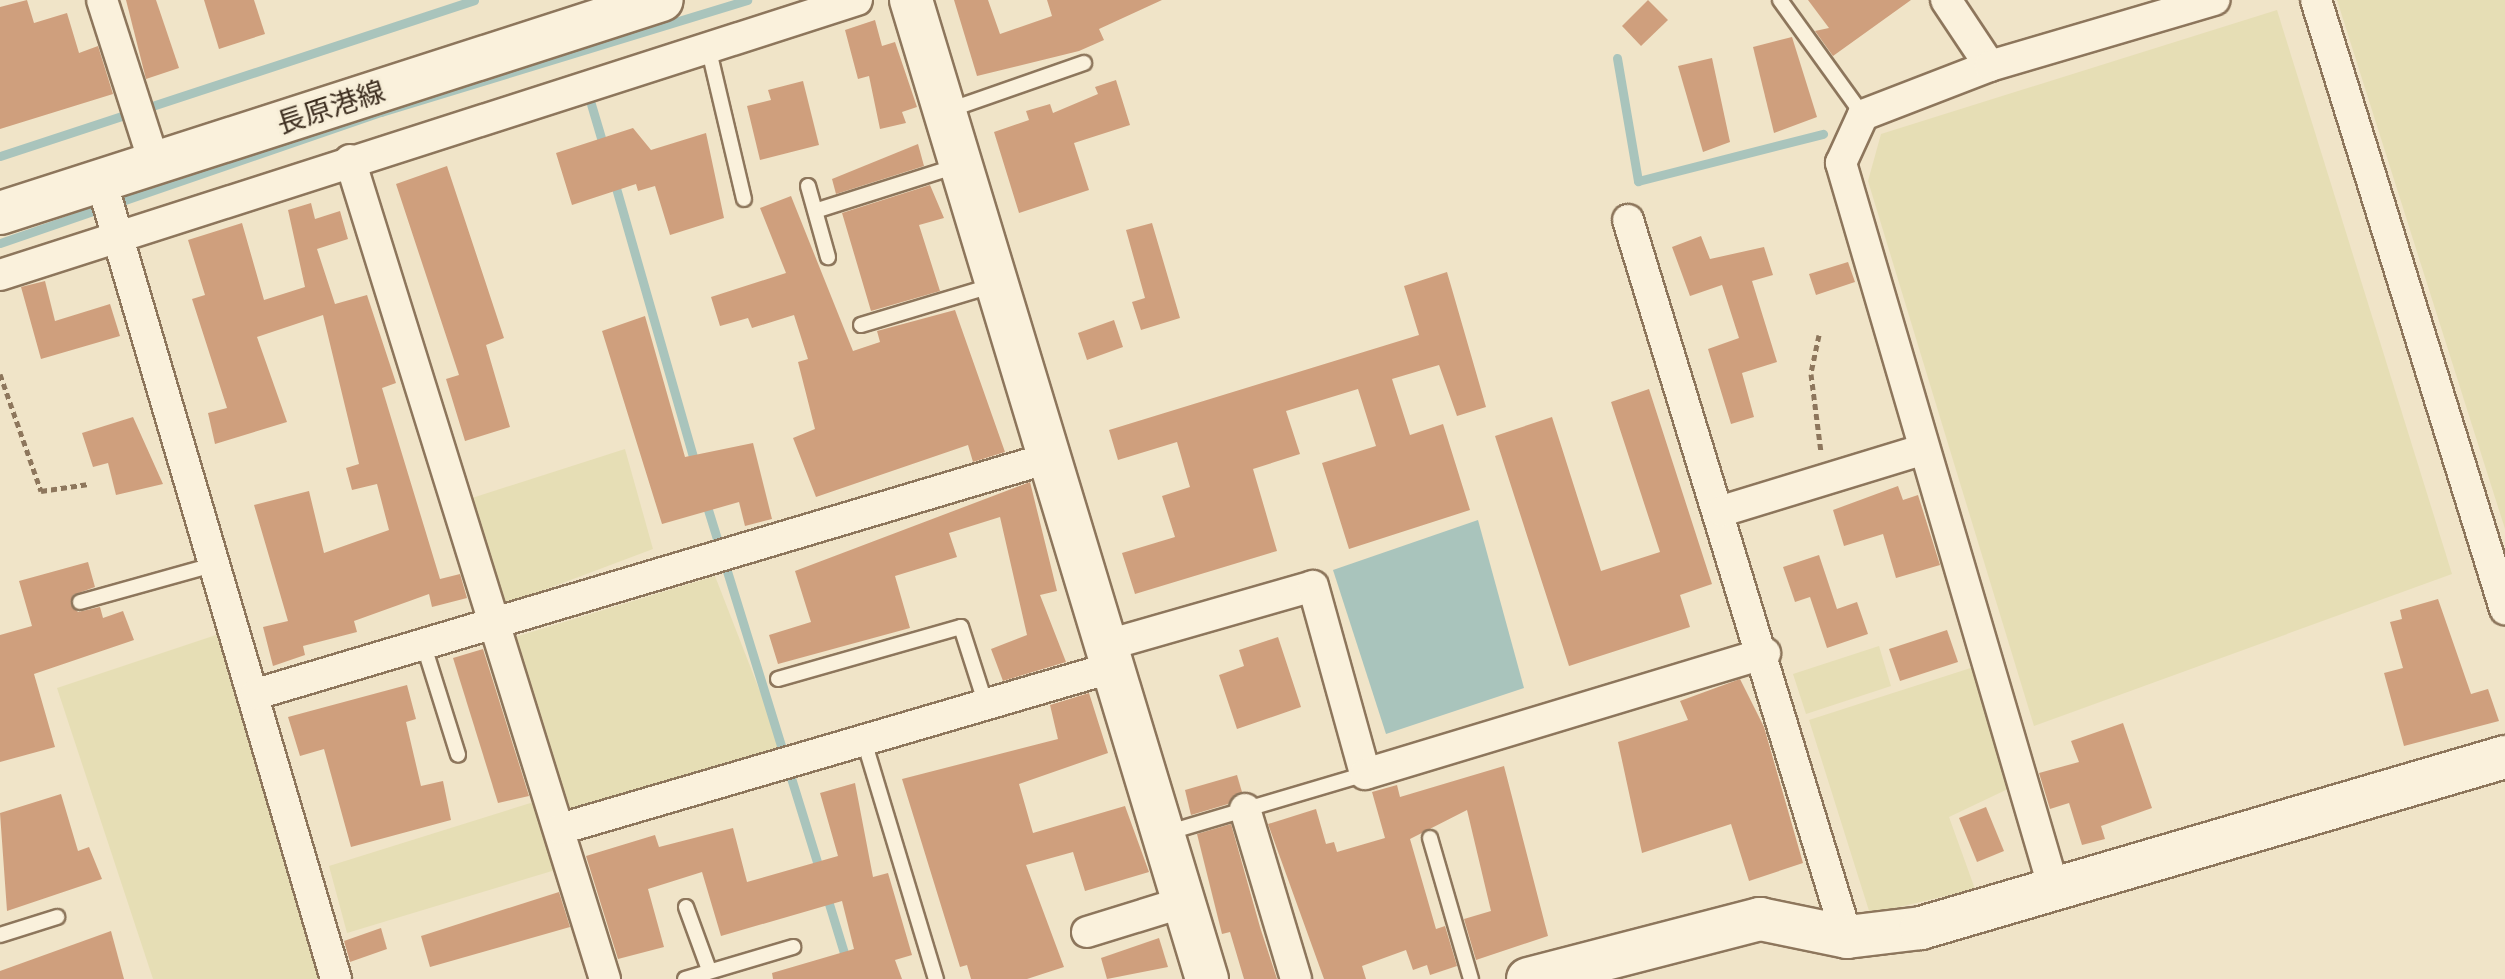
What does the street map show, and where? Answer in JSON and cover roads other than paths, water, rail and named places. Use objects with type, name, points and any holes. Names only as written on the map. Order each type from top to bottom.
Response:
[{"type":"street","points":[[102,0],[154,162]]},
{"type":"street","name":"長原港線","points":[[0,213],[662,0]]},
{"type":"street","points":[[0,275],[117,232],[709,51],[857,0]]},
{"type":"street","points":[[911,0],[1052,457],[1207,979]]},
{"type":"street","points":[[1946,0],[1990,66]]},
{"type":"street","points":[[2054,889],[1922,450],[1841,163],[1863,115],[1990,66],[2214,0]]},
{"type":"street","points":[[2316,0],[2505,609]]},
{"type":"street","points":[[350,160],[497,621],[605,979]]},
{"type":"street","points":[[101,180],[256,694],[336,979]]},
{"type":"street","points":[[1628,220],[1722,511],[1847,937]]},
{"type":"street","points":[[1722,511],[1922,450]]},
{"type":"street","points":[[256,694],[1052,457]]},
{"type":"street","points":[[560,829],[987,706],[1109,656],[1313,586],[1365,774],[1765,653]]},
{"type":"street","points":[[1528,979],[1760,919],[1847,937],[1921,928],[2505,757]]},
{"type":"street","points":[[1245,809],[1296,979]]},
{"type":"street","points":[[1087,932],[1184,902]]},
{"type":"lane","points":[[1780,0],[1863,115]]},
{"type":"lane","points":[[709,51],[744,199]]},
{"type":"lane","points":[[945,111],[1084,63]]},
{"type":"lane","points":[[818,210],[961,164]]},
{"type":"lane","points":[[808,186],[818,210],[828,257]]},
{"type":"lane","points":[[861,325],[998,284]]},
{"type":"lane","points":[[80,602],[217,564]]},
{"type":"lane","points":[[778,679],[961,627],[987,706]]},
{"type":"lane","points":[[423,643],[458,755]]},
{"type":"lane","points":[[864,741],[936,979]]},
{"type":"lane","points":[[1164,833],[1365,774]]},
{"type":"lane","points":[[1430,838],[1471,979]]},
{"type":"lane","points":[[686,907],[709,970]]},
{"type":"lane","points":[[0,935],[57,917]]},
{"type":"lane","points":[[685,979],[793,947]]},
{"type":"water","points":[[1478,520],[1524,688],[1386,734],[1333,570]]},
{"type":"waterway","points":[[0,156],[474,0]]},
{"type":"waterway","points":[[0,243],[381,112],[747,0]]},
{"type":"waterway","points":[[1617,58],[1638,181],[1823,134]]},
{"type":"waterway","points":[[591,104],[604,148]]},
{"type":"waterway","points":[[614,181],[696,467]]},
{"type":"waterway","points":[[705,500],[820,872]]},
{"type":"waterway","points":[[826,894],[852,979]]}]
